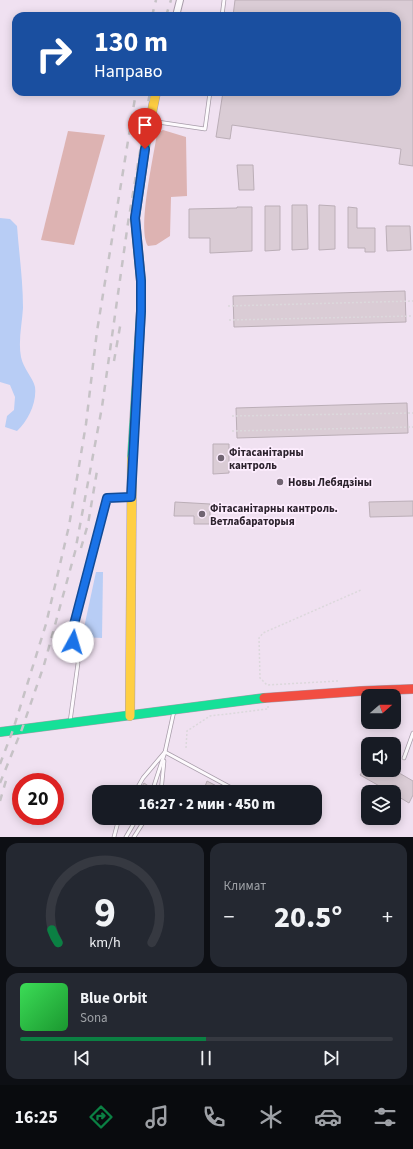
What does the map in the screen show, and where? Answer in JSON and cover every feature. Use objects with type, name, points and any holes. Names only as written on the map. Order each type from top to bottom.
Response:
[{"type":"street","points":[[177,12],[180,0]]},
{"type":"street","points":[[130,716],[131,497],[141,311],[141,281],[135,218],[149,121],[155,96]]},
{"type":"street","points":[[0,732],[174,709],[352,690],[413,689]]},
{"type":"lane","points":[[222,12],[224,0]]},
{"type":"lane","points":[[149,121],[204,129],[209,96]]},
{"type":"lane","points":[[69,723],[78,663],[72,632],[107,498],[131,497]]},
{"type":"lane","points":[[162,785],[165,753],[174,709]]},
{"type":"lane","points":[[404,758],[413,733]]},
{"type":"lane","points":[[139,785],[143,778],[165,753]]},
{"type":"lane","points":[[154,785],[165,753]]},
{"type":"lane","points":[[165,753],[226,785]]},
{"type":"lane","points":[[114,837],[117,825]]},
{"type":"lane","points":[[126,837],[133,825]]},
{"type":"lane","points":[[134,837],[142,825]]},
{"type":"path","points":[[228,306],[413,302]]},
{"type":"path","points":[[229,320],[413,316]]},
{"type":"path","points":[[232,416],[413,413]]},
{"type":"path","points":[[232,431],[413,427]]},
{"type":"path","points":[[338,681],[267,684],[260,678],[259,638],[263,633],[361,590]]},
{"type":"path","points":[[186,748],[187,731],[210,716],[268,709],[267,684]]},
{"type":"shaded area","points":[[163,130],[186,137],[187,196],[171,197],[170,236],[156,245],[148,246],[145,237],[144,224],[147,191],[157,133]]},
{"type":"shaded area","points":[[68,131],[105,135],[74,245],[41,240]]},
{"type":"water","points":[[0,218],[10,219],[17,226],[23,298],[20,351],[22,361],[35,387],[35,399],[31,411],[25,422],[17,431],[5,427],[7,416],[14,410],[15,397],[10,385],[0,382]]},
{"type":"water","points":[[96,572],[103,572],[102,638],[82,637]]},
{"type":"building","points":[[235,0],[413,0],[413,166],[399,164],[401,149],[232,125],[230,139],[216,137],[222,96],[401,96],[401,12],[234,12]]},
{"type":"building","points":[[237,165],[253,165],[254,190],[239,190]]},
{"type":"building","points":[[292,205],[307,205],[308,249],[292,250]]},
{"type":"building","points":[[319,205],[335,206],[335,249],[319,250]]},
{"type":"building","points":[[265,206],[280,206],[280,250],[265,251]]},
{"type":"building","points":[[252,207],[252,251],[210,253],[210,238],[189,238],[189,209]]},
{"type":"building","points":[[348,207],[357,208],[357,228],[375,228],[375,252],[365,252],[365,248],[348,248]]},
{"type":"building","points":[[386,226],[410,226],[411,250],[387,251]]},
{"type":"building","points":[[405,291],[406,322],[234,327],[233,296]]},
{"type":"building","points":[[407,403],[408,433],[237,438],[236,408]]},
{"type":"building","name":"Фітасанітарны кантроль","points":[[213,444],[229,444],[229,473],[213,474]]},
{"type":"building","points":[[413,501],[413,516],[370,517],[369,502]]},
{"type":"building","points":[[175,502],[210,504],[210,524],[194,524],[194,516],[174,516]]},
{"type":"building","points":[[401,774],[413,781],[413,795],[409,803],[401,798],[401,785],[378,785],[364,777],[401,777]]},
{"type":"building","points":[[207,781],[215,785],[206,785]]},
{"type":"railway","points":[[153,12],[156,0]]},
{"type":"railway","points":[[167,12],[171,0]]},
{"type":"railway","points":[[0,764],[13,730],[46,624],[69,526],[86,424],[97,331],[135,96]]},
{"type":"railway","points":[[0,783],[22,729],[44,665],[75,552],[102,407],[128,223],[149,96]]},
{"type":"railway","points":[[114,361],[121,321]]},
{"type":"railway","points":[[81,548],[88,524],[97,471]]},
{"type":"railway","points":[[0,801],[7,777]]},
{"type":"traffic: fast","points":[[132,458],[141,311],[141,281],[135,218],[146,141]]},
{"type":"traffic: fast","points":[[0,732],[264,698]]},
{"type":"traffic: slow","points":[[146,141],[155,96]]},
{"type":"traffic: slow","points":[[130,716],[132,458]]},
{"type":"traffic: jam","points":[[264,698],[413,689]]},
{"type":"place","name":"Фітасанітарны кантроль","points":[[221,458]]},
{"type":"place","name":"Новы Лебядзіны","points":[[280,482]]},
{"type":"place","name":"Фітасанітарны кантроль. Ветлабараторыя","points":[[202,514]]},
{"type":"route","points":[[73,642],[72,632],[107,498],[131,497],[141,311],[141,281],[136,246],[135,218],[145,149]]}]
